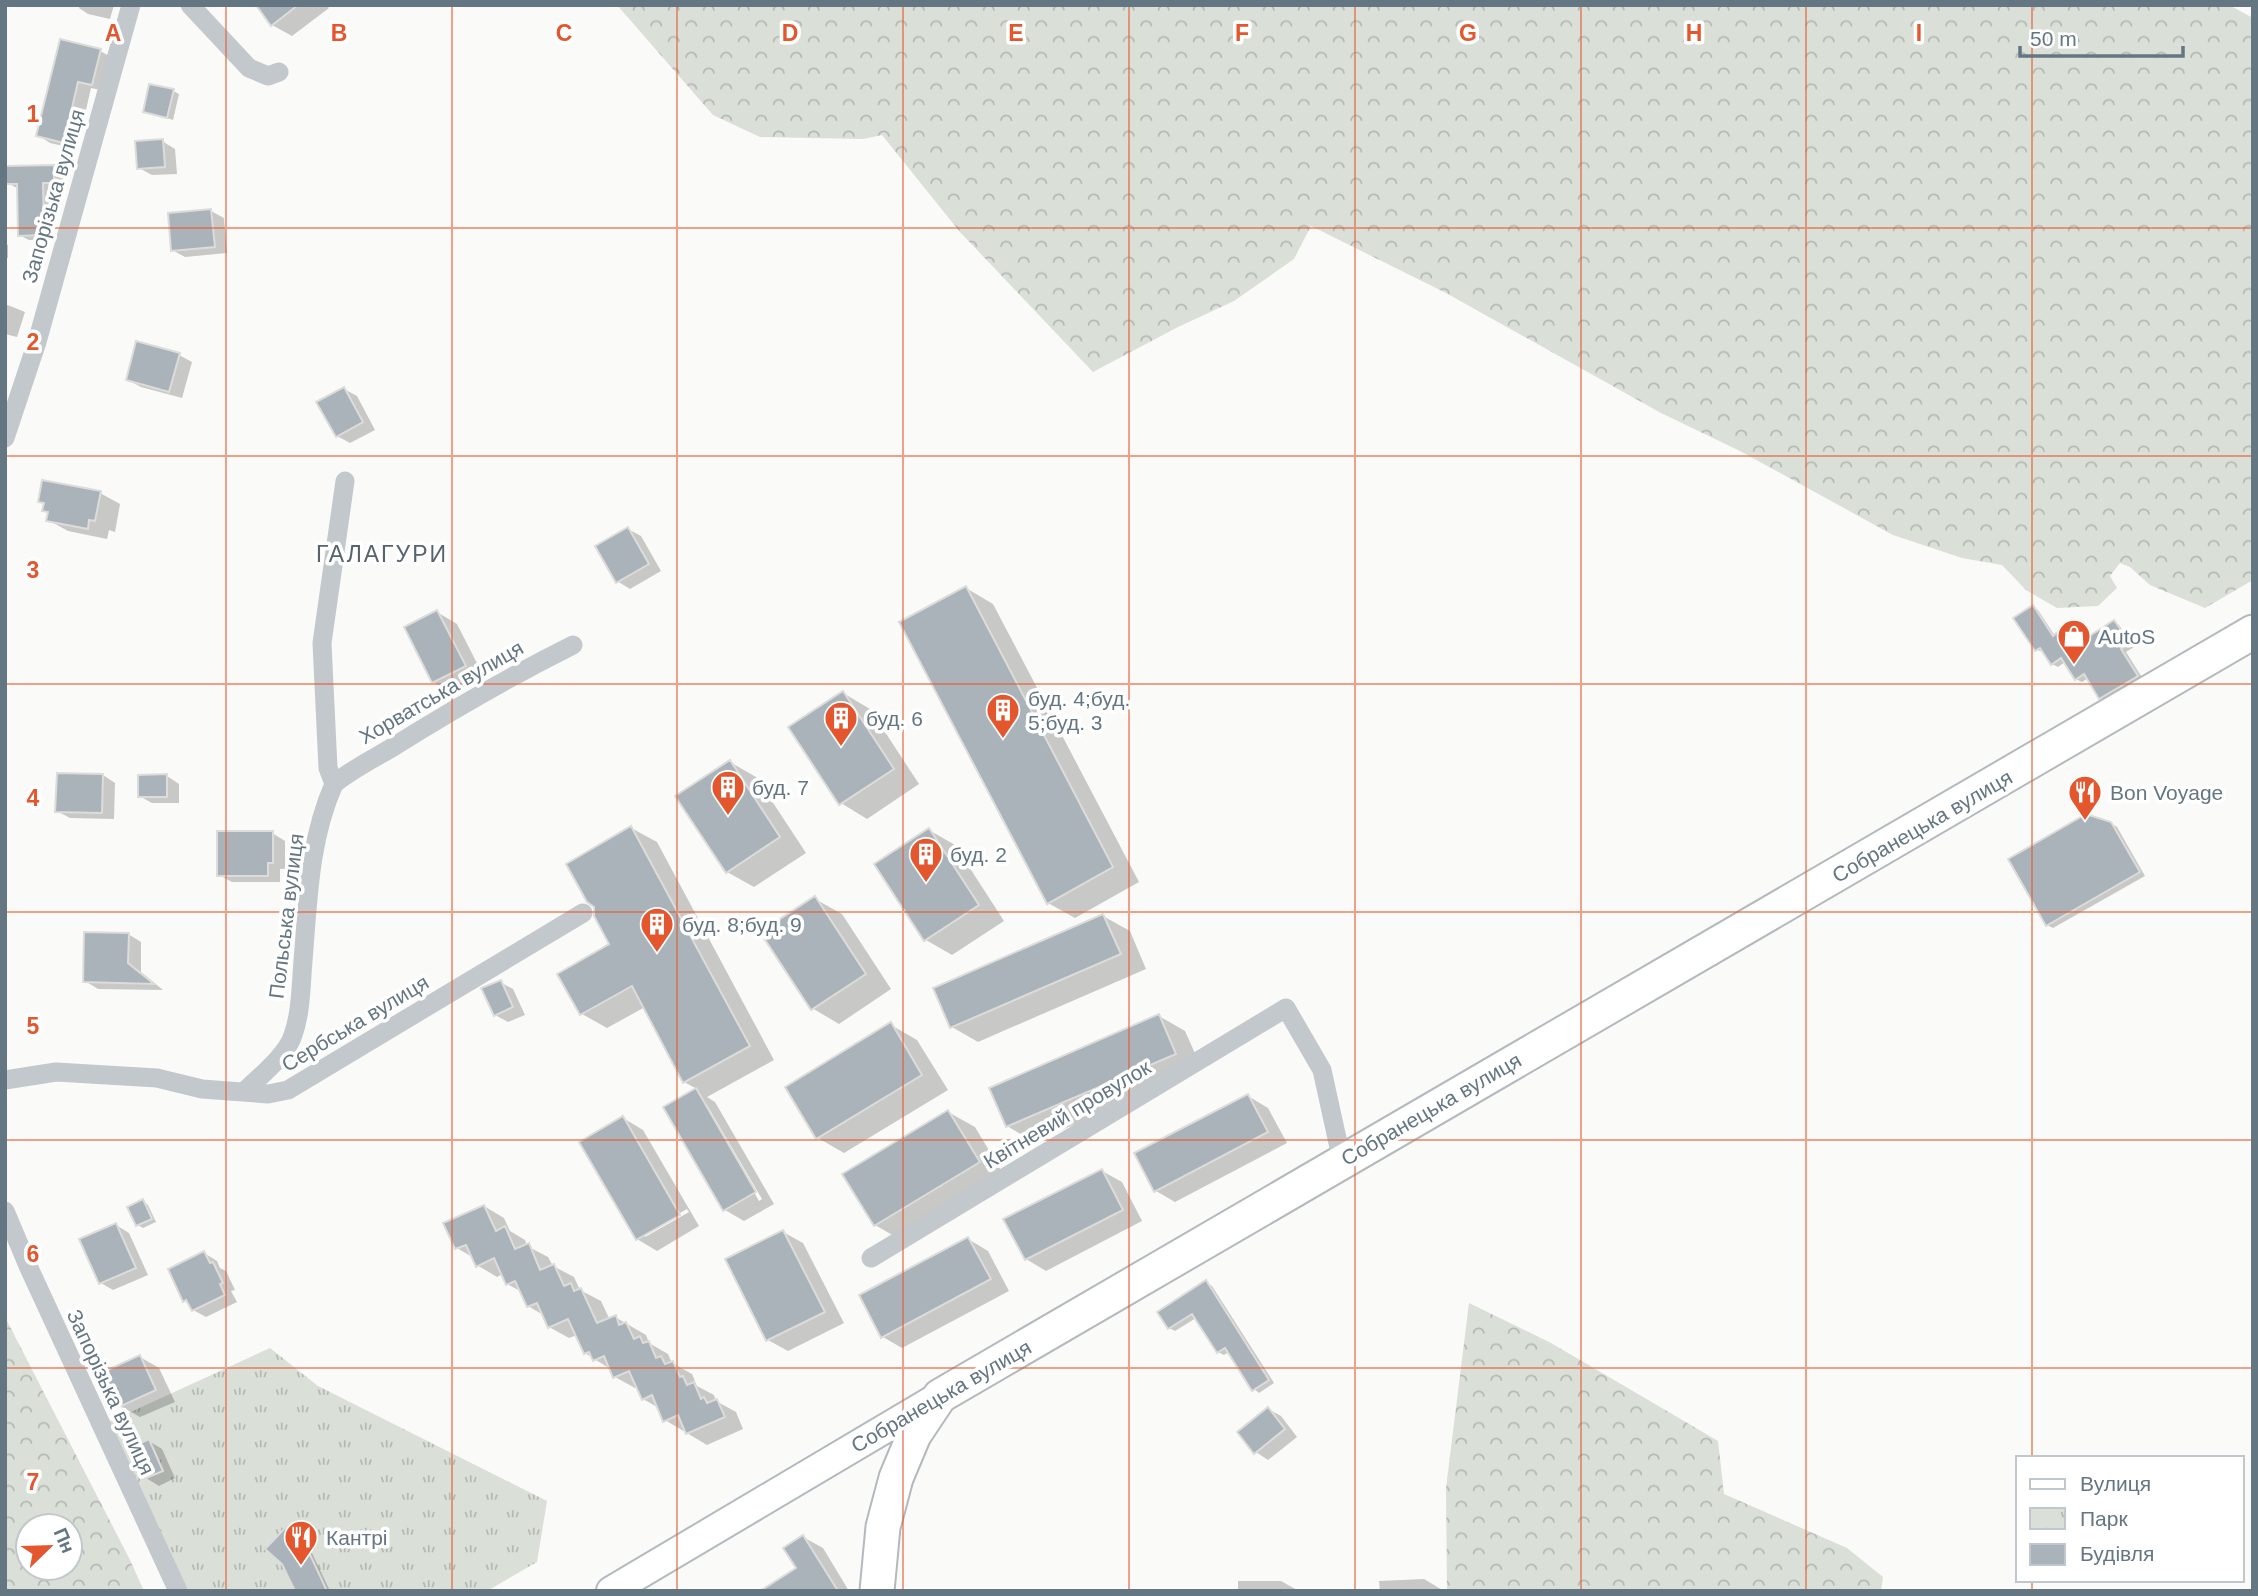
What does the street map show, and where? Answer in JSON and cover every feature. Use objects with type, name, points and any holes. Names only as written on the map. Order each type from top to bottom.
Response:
[{"type":"highway","name":"Собранецька вулиця","points":[[940,1396],[2253,632]]},
{"type":"highway","points":[[877,1591],[883,1527],[896,1478],[914,1435],[940,1396]]},
{"type":"main road","name":"Собранецька вулиця","points":[[611,1591],[940,1396]]},
{"type":"street","name":"Запорізька вулиця","points":[[5,438],[37,342],[131,5]]},
{"type":"street","points":[[190,5],[249,68],[268,76],[279,72]]},
{"type":"street","points":[[334,784],[328,768],[322,643],[345,481]]},
{"type":"street","name":"Хорватська вулиця","points":[[334,784],[353,768],[378,757],[506,679],[573,645]]},
{"type":"street","name":"Польська вулиця","points":[[244,1091],[276,1060],[293,1037],[301,986],[311,862],[324,806],[334,784]]},
{"type":"street","name":"Сербська вулиця","points":[[5,1080],[56,1072],[157,1078],[202,1089],[268,1094],[288,1090],[583,913]]},
{"type":"street","name":"Квітневий провулок","points":[[871,1258],[1286,1008],[1322,1070],[1342,1161]]},
{"type":"street","name":"Запорізька вулиця","points":[[5,1211],[178,1591]]},
{"type":"green space","points":[[617,5],[2229,5],[2253,18],[2253,580],[2205,608],[2150,585],[2130,567],[2120,563],[2110,576],[2117,588],[2098,606],[2057,608],[2026,590],[2002,565],[1962,558],[1893,535],[1740,451],[1661,413],[1446,293],[1311,226],[1294,259],[1234,301],[1093,372],[960,232],[882,135],[863,139],[760,137],[713,115]]},
{"type":"green space","points":[[1469,1303],[1551,1343],[1718,1441],[1724,1494],[1847,1548],[1883,1577],[1881,1591],[1447,1591],[1446,1488]]},
{"type":"green space","points":[[5,1317],[130,1560],[144,1591],[5,1591]]},
{"type":"green space","points":[[270,1348],[318,1386],[547,1501],[537,1562],[487,1591],[187,1591],[109,1422]]},
{"type":"building","points":[[256,5],[298,5],[271,26]]},
{"type":"building","points":[[60,39],[101,49],[92,85],[78,82],[64,143],[36,136]]},
{"type":"building","points":[[149,84],[174,89],[167,118],[143,112]]},
{"type":"building","points":[[163,139],[165,167],[137,169],[135,141]]},
{"type":"building","points":[[54,165],[54,183],[43,183],[44,235],[18,236],[17,184],[5,184],[5,166]]},
{"type":"building","points":[[211,209],[215,247],[171,251],[168,213]]},
{"type":"building","points":[[136,341],[180,353],[169,392],[126,380]]},
{"type":"building","points":[[344,387],[363,422],[336,437],[316,402]]},
{"type":"building","points":[[42,480],[101,491],[95,521],[89,520],[88,529],[46,521],[48,512],[42,511],[44,503],[38,502]]},
{"type":"building","points":[[628,527],[649,564],[616,583],[595,546]]},
{"type":"building","name":"буд. 4;буд. 5;буд. 3","points":[[966,586],[1113,867],[1047,904],[899,622]]},
{"type":"building","points":[[2033,605],[2053,636],[2059,631],[2071,648],[2114,620],[2130,643],[2121,649],[2138,676],[2099,699],[2084,674],[2075,680],[2061,658],[2051,665],[2040,648],[2035,651],[2013,618]]},
{"type":"building","points":[[437,610],[466,666],[432,683],[404,627]]},
{"type":"building","name":"буд. 6","points":[[843,691],[894,769],[839,805],[788,727]]},
{"type":"building","name":"буд. 7","points":[[730,760],[780,837],[726,873],[675,796]]},
{"type":"building","points":[[57,773],[103,774],[102,813],[55,812]]},
{"type":"building","points":[[167,774],[167,797],[138,797],[138,775]]},
{"type":"building","points":[[2086,814],[2111,822],[2140,872],[2046,926],[2008,859]]},
{"type":"building","name":"буд. 8;буд. 9","points":[[631,826],[750,1046],[683,1083],[632,986],[580,1015],[557,974],[609,944],[594,916],[594,907],[587,902],[566,864]]},
{"type":"building","name":"буд. 2","points":[[929,828],[979,905],[924,941],[874,864]]},
{"type":"building","points":[[217,831],[273,831],[273,863],[268,863],[268,876],[217,876]]},
{"type":"building","points":[[815,896],[866,974],[811,1010],[760,932]]},
{"type":"building","points":[[1103,914],[1121,954],[950,1028],[933,988]]},
{"type":"building","points":[[84,932],[129,933],[128,963],[154,984],[83,982]]},
{"type":"building","points":[[501,980],[513,1007],[494,1016],[481,988]]},
{"type":"building","points":[[1159,1014],[1176,1054],[1006,1127],[989,1088]]},
{"type":"building","points":[[891,1022],[922,1075],[816,1139],[785,1087]]},
{"type":"building","points":[[696,1088],[756,1192],[723,1211],[663,1107]]},
{"type":"building","points":[[1248,1094],[1268,1132],[1154,1192],[1134,1153]]},
{"type":"building","points":[[948,1110],[980,1162],[874,1226],[842,1174]]},
{"type":"building","points":[[623,1116],[680,1215],[636,1240],[579,1142]]},
{"type":"building","points":[[1102,1169],[1123,1210],[1025,1260],[1003,1219]]},
{"type":"building","points":[[143,1199],[152,1219],[136,1226],[127,1207]]},
{"type":"building","points":[[484,1205],[496,1231],[505,1226],[515,1249],[529,1243],[540,1270],[554,1264],[564,1286],[571,1283],[574,1291],[581,1288],[597,1323],[616,1315],[619,1325],[626,1322],[634,1339],[640,1336],[643,1343],[649,1341],[656,1358],[661,1356],[665,1364],[673,1361],[687,1385],[694,1382],[701,1399],[704,1397],[707,1403],[717,1399],[725,1417],[686,1434],[678,1415],[663,1422],[652,1395],[642,1400],[629,1371],[613,1378],[604,1356],[593,1361],[589,1352],[584,1354],[568,1319],[548,1328],[537,1303],[527,1307],[515,1281],[506,1285],[494,1258],[476,1267],[466,1245],[455,1249],[443,1223]]},
{"type":"building","points":[[116,1223],[136,1268],[99,1284],[79,1239]]},
{"type":"building","points":[[783,1230],[825,1312],[766,1341],[725,1259]]},
{"type":"building","points":[[968,1237],[991,1279],[881,1338],[859,1295]]},
{"type":"building","points":[[204,1251],[210,1263],[213,1262],[223,1283],[220,1284],[225,1295],[192,1311],[186,1300],[183,1302],[168,1269]]},
{"type":"building","points":[[1206,1280],[1269,1380],[1252,1391],[1225,1348],[1217,1353],[1192,1314],[1168,1329],[1157,1312]]},
{"type":"building","points":[[140,1355],[156,1390],[119,1407],[103,1372]]},
{"type":"building","points":[[1268,1407],[1285,1429],[1254,1454],[1237,1432]]},
{"type":"building","points":[[149,1439],[163,1471],[144,1479],[130,1448]]},
{"type":"building","points":[[288,1525],[307,1548],[327,1591],[295,1591],[282,1564],[265,1549]]},
{"type":"building","points":[[803,1535],[838,1591],[760,1591],[796,1568],[783,1548]]},
{"type":"place","name":"AutoS","points":[[2074,666]]},
{"type":"place","name":"буд. 4;буд. 5;буд. 3","points":[[1003,740]]},
{"type":"place","name":"буд. 6","points":[[841,748]]},
{"type":"place","name":"буд. 7","points":[[728,817]]},
{"type":"place","name":"Bon Voyage","points":[[2085,822]]},
{"type":"place","name":"буд. 2","points":[[926,884]]},
{"type":"place","name":"буд. 8;буд. 9","points":[[657,954]]},
{"type":"place","name":"Кантрі","points":[[301,1567]]},
{"type":"district","name":"ГАЛАГУРИ","points":[[382,554]]}]
